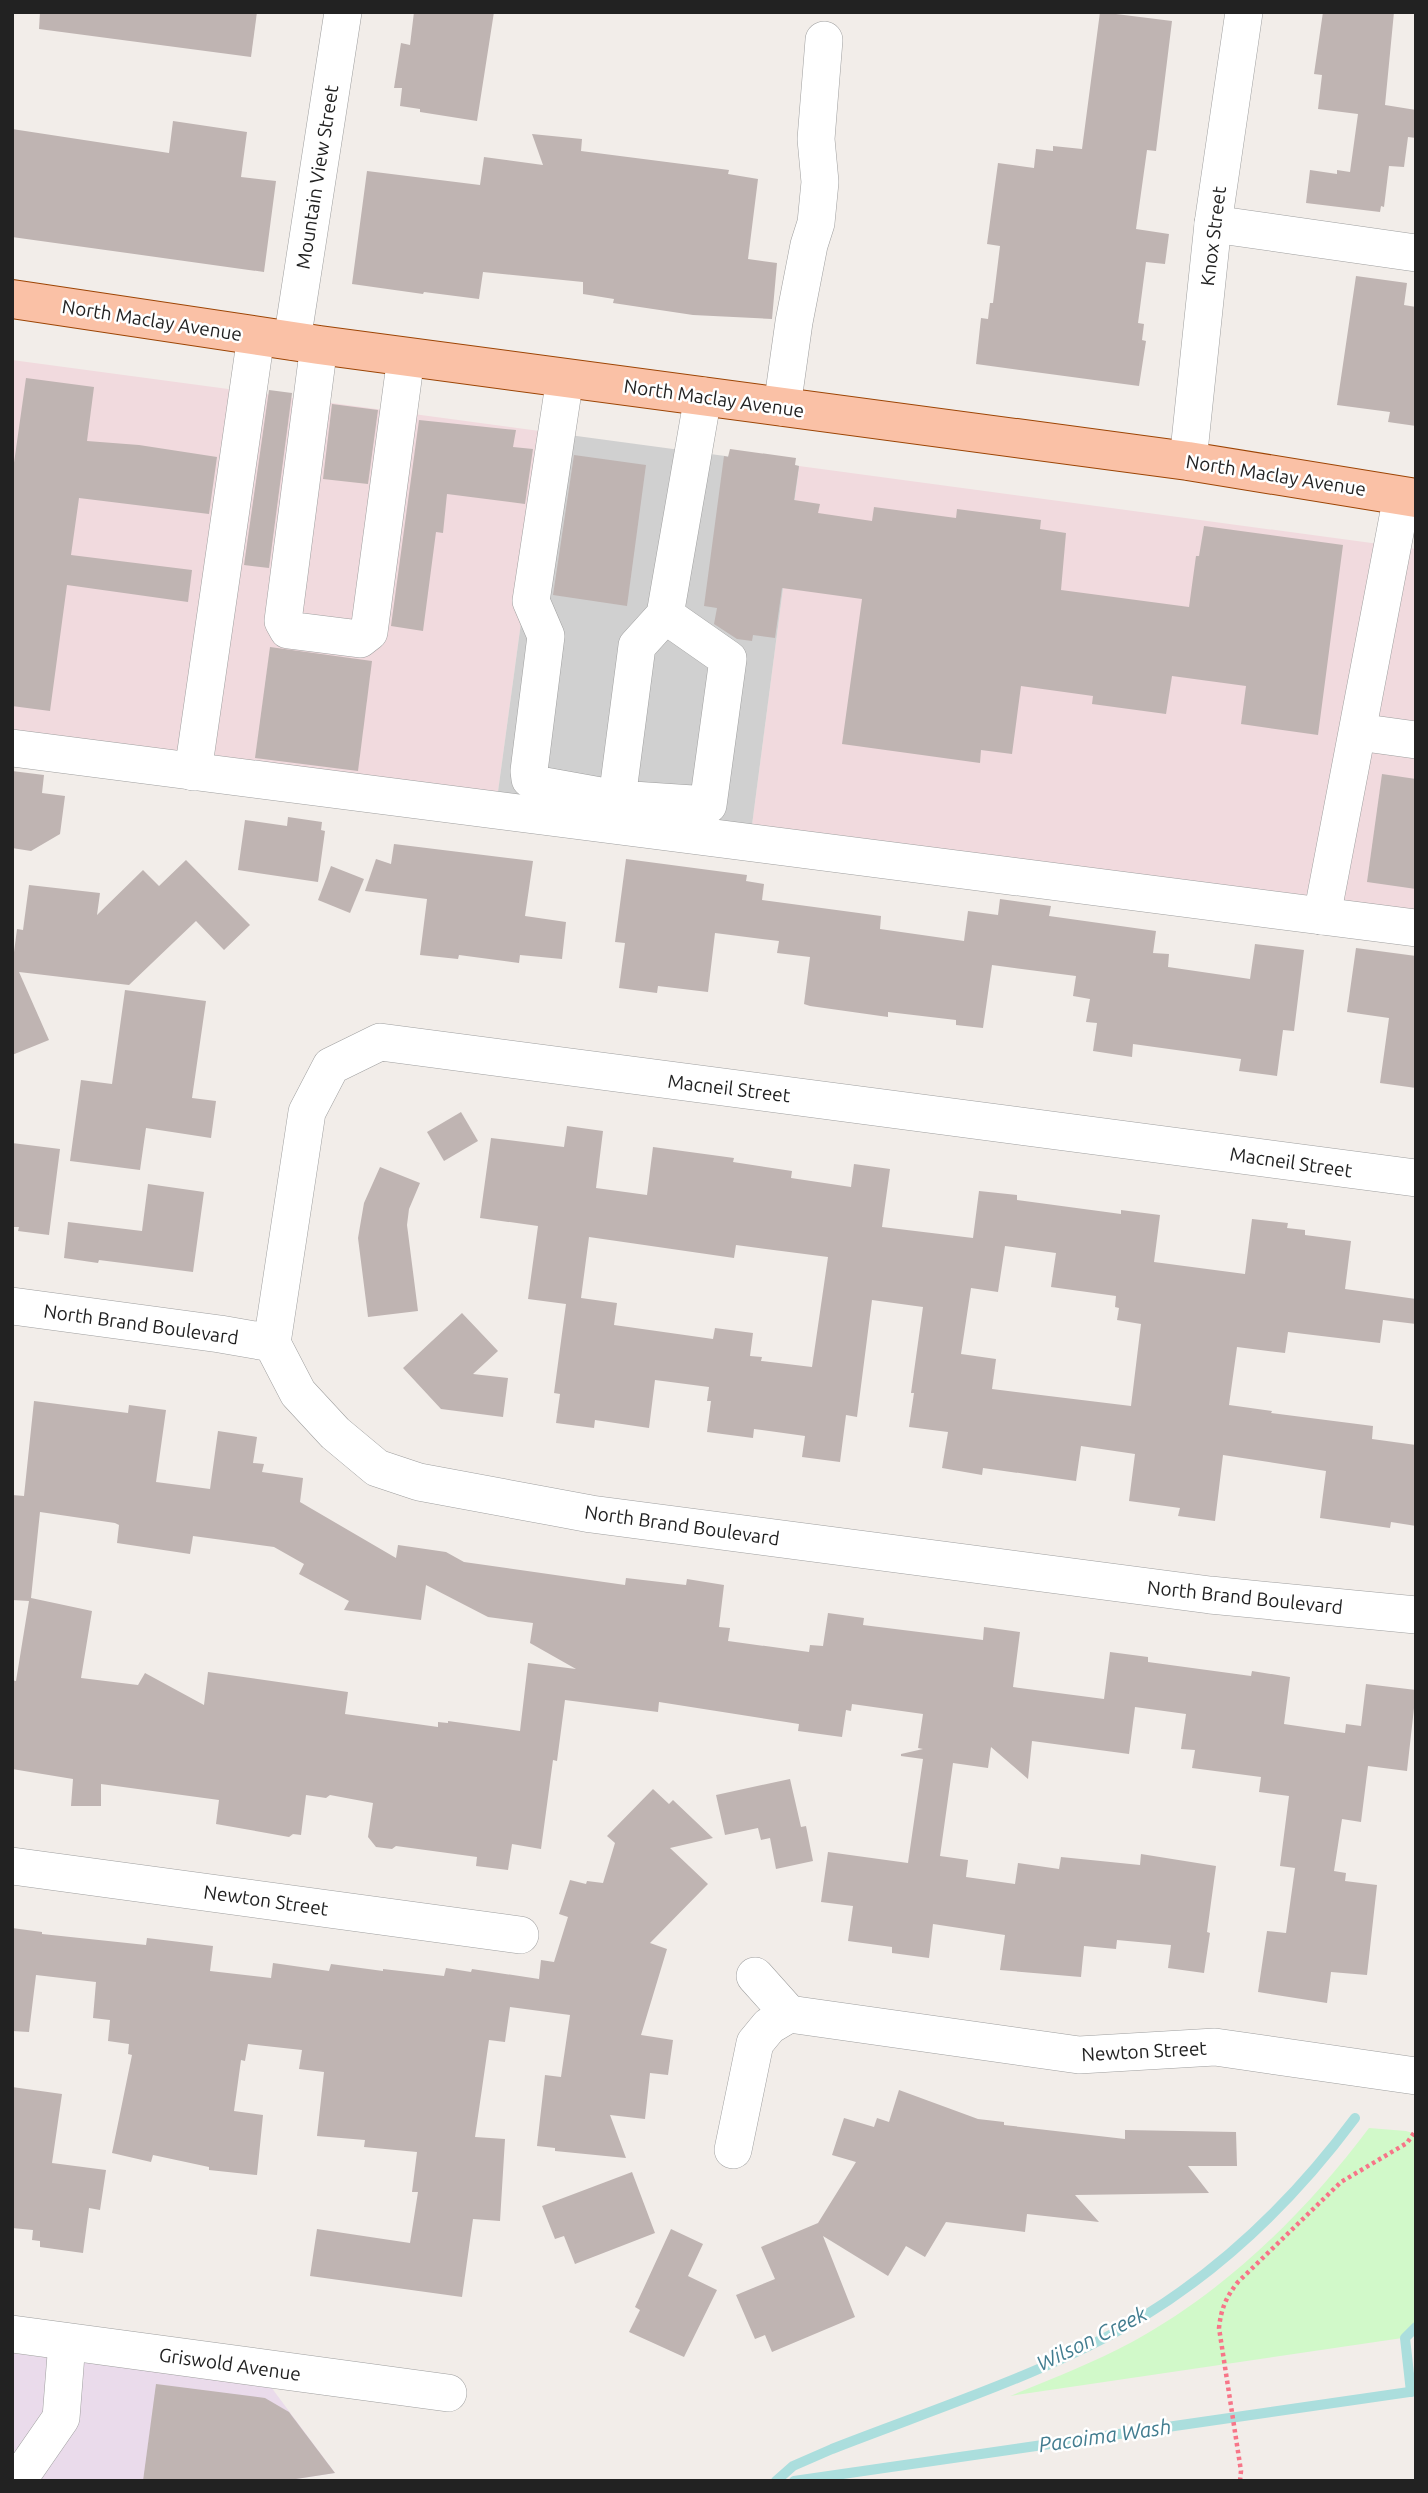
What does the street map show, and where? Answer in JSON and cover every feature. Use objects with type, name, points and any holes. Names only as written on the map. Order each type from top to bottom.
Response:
[{"type":"main road","name":"North Maclay Avenue","points":[[12,299],[289,341],[1188,461],[1409,497]]},
{"type":"street","name":"Mountain View Street","points":[[289,341],[343,12]]},
{"type":"street","name":"Knox Street","points":[[1188,461],[1213,224],[1244,12]]},
{"type":"street","points":[[782,407],[794,322],[816,223],[820,183],[816,139],[824,40]]},
{"type":"street","points":[[1213,224],[1416,253]]},
{"type":"street","points":[[289,341],[283,621],[288,630],[360,639],[369,632],[406,356]]},
{"type":"street","points":[[193,772],[289,341]]},
{"type":"street","points":[[565,378],[531,601],[546,636],[530,779],[539,785],[617,799],[708,805],[728,659],[665,615]]},
{"type":"street","points":[[617,799],[636,646],[665,615],[703,396]]},
{"type":"street","points":[[1322,916],[1358,732],[1409,497]]},
{"type":"street","points":[[1358,732],[1416,740]]},
{"type":"street","points":[[12,748],[1416,929]]},
{"type":"street","name":"Macneil Street","points":[[272,1343],[307,1112],[331,1066],[380,1042],[1416,1178]]},
{"type":"street","name":"North Brand Boulevard","points":[[12,1306],[272,1343],[298,1393],[335,1433],[376,1468],[419,1482],[592,1514],[1210,1595],[1416,1615]]},
{"type":"street","name":"Newton Street","points":[[12,1866],[520,1935]]},
{"type":"street","points":[[733,2150],[755,2043],[769,2026],[789,2014],[755,1976]]},
{"type":"street","name":"Newton Street","points":[[789,2014],[1079,2055],[1215,2047],[1416,2076]]},
{"type":"street","name":"Griswold Avenue","points":[[12,2334],[448,2393]]},
{"type":"street","points":[[12,2472],[25,2470],[61,2418],[67,2342]]},
{"type":"path","points":[[1240,2481],[1241,2471],[1219,2328],[1220,2312],[1227,2297],[1238,2282],[1341,2182],[1407,2143],[1416,2130]]},
{"type":"shaded area","points":[[12,360],[547,432],[497,799],[12,735]]},
{"type":"shaded area","points":[[547,432],[799,466],[752,825],[497,799]]},
{"type":"shaded area","points":[[799,466],[1416,549],[1416,912],[752,825]]},
{"type":"shaded area","points":[[12,2353],[271,2387],[335,2473],[283,2481],[12,2481]]},
{"type":"green space","points":[[1369,2128],[1416,2134],[1416,2336],[1010,2396],[1117,2350],[1200,2299],[1232,2274],[1291,2219]]},
{"type":"building","points":[[40,12],[257,12],[251,57],[39,29]]},
{"type":"building","points":[[414,12],[494,12],[477,121],[400,106],[402,88],[394,88],[401,43],[410,45]]},
{"type":"building","points":[[1100,12],[1172,21],[1156,151],[1147,150],[1136,229],[1169,234],[1165,264],[1146,262],[1138,323],[1144,324],[1142,340],[1146,341],[1139,386],[976,364],[981,318],[988,319],[990,303],[993,303],[1000,246],[987,244],[998,163],[1034,168],[1036,149],[1053,151],[1053,146],[1082,149]]},
{"type":"building","points":[[1323,12],[1394,12],[1385,105],[1416,110],[1416,138],[1408,137],[1404,167],[1389,166],[1384,207],[1381,206],[1380,212],[1306,203],[1310,170],[1337,174],[1337,170],[1350,172],[1358,114],[1318,109],[1322,75],[1314,74]]},
{"type":"building","points":[[173,121],[247,132],[241,177],[276,181],[264,272],[12,237],[12,129],[169,153]]},
{"type":"building","points":[[532,134],[582,139],[581,151],[729,170],[728,174],[758,179],[748,259],[777,263],[772,319],[693,315],[613,303],[614,299],[583,294],[583,282],[483,272],[479,299],[352,284],[367,171],[480,185],[484,157],[543,165]]},
{"type":"building","points":[[1356,276],[1407,283],[1404,305],[1416,307],[1416,426],[1388,422],[1390,412],[1337,405]]},
{"type":"building","points":[[26,378],[94,387],[87,441],[139,445],[217,457],[209,514],[79,498],[71,555],[192,570],[188,602],[67,585],[50,711],[12,706],[12,477]]},
{"type":"building","points":[[269,390],[292,393],[269,568],[244,565]]},
{"type":"building","points":[[332,404],[378,410],[368,484],[323,479]]},
{"type":"building","points":[[419,420],[516,430],[513,447],[533,449],[525,504],[447,494],[443,533],[436,532],[423,631],[391,626]]},
{"type":"building","points":[[730,449],[796,458],[795,465],[799,466],[794,500],[820,504],[818,513],[872,521],[874,507],[956,518],[957,509],[1041,520],[1040,529],[1066,533],[1061,590],[1189,607],[1196,556],[1199,556],[1204,526],[1343,545],[1318,735],[1241,724],[1246,686],[1172,676],[1166,714],[1092,704],[1093,696],[1021,686],[1012,754],[981,750],[980,763],[842,744],[862,599],[782,588],[775,638],[753,635],[752,641],[737,639],[714,624],[717,608],[704,606],[724,456],[728,457]]},
{"type":"building","points":[[574,455],[646,465],[627,606],[553,595]]},
{"type":"building","points":[[270,647],[372,661],[358,771],[255,758]]},
{"type":"building","points":[[12,771],[44,775],[42,793],[65,796],[60,834],[31,851],[12,848]]},
{"type":"building","points":[[1382,774],[1416,779],[1416,889],[1367,882]]},
{"type":"building","points":[[288,817],[322,822],[321,830],[325,831],[318,882],[238,870],[245,820],[287,826]]},
{"type":"building","points":[[394,844],[533,861],[525,916],[566,922],[562,959],[520,955],[519,963],[459,955],[458,959],[420,955],[427,899],[365,891],[376,859],[391,864]]},
{"type":"building","points":[[626,859],[747,875],[746,881],[764,884],[762,900],[881,916],[880,929],[964,941],[968,911],[998,915],[1000,899],[1051,906],[1049,916],[1156,931],[1153,953],[1169,954],[1168,967],[1250,979],[1255,944],[1304,950],[1294,1031],[1283,1030],[1277,1076],[1239,1071],[1241,1059],[1133,1044],[1132,1057],[1093,1051],[1097,1023],[1086,1022],[1090,999],[1073,996],[1076,976],[992,965],[983,1028],[956,1025],[956,1020],[888,1012],[888,1017],[810,1006],[804,1004],[810,957],[777,953],[779,941],[715,933],[708,992],[658,986],[657,993],[619,988],[625,943],[615,942]]},
{"type":"building","points":[[186,860],[250,925],[224,950],[196,921],[129,985],[19,972],[49,1040],[12,1055],[12,958],[13,960],[17,929],[23,930],[29,885],[100,893],[97,915],[143,870],[159,886]]},
{"type":"building","points":[[331,866],[364,879],[350,913],[318,900]]},
{"type":"building","points":[[1356,948],[1416,956],[1416,1088],[1380,1083],[1389,1018],[1347,1012]]},
{"type":"building","points":[[125,990],[206,1001],[192,1098],[216,1101],[211,1138],[146,1128],[140,1170],[70,1161],[81,1080],[112,1084]]},
{"type":"building","points":[[461,1112],[478,1141],[444,1161],[427,1132]]},
{"type":"building","points":[[567,1126],[603,1131],[596,1188],[647,1195],[653,1147],[734,1158],[733,1162],[792,1171],[791,1178],[851,1187],[854,1164],[890,1169],[882,1227],[973,1238],[979,1191],[1017,1195],[1017,1200],[1121,1214],[1121,1210],[1160,1215],[1154,1262],[1245,1274],[1252,1219],[1288,1223],[1287,1228],[1305,1230],[1305,1235],[1351,1241],[1345,1289],[1416,1299],[1416,1324],[1383,1320],[1380,1343],[1288,1332],[1285,1353],[1237,1347],[1229,1405],[1373,1426],[1372,1439],[1416,1445],[1416,1526],[1391,1522],[1390,1528],[1320,1518],[1326,1471],[1223,1455],[1215,1521],[1178,1516],[1180,1508],[1129,1501],[1135,1454],[1081,1446],[1076,1481],[983,1468],[982,1475],[942,1468],[948,1432],[909,1427],[923,1307],[872,1300],[857,1417],[846,1415],[840,1462],[802,1457],[805,1436],[754,1429],[753,1438],[707,1432],[711,1401],[707,1401],[709,1387],[655,1380],[649,1428],[595,1420],[594,1428],[556,1423],[560,1394],[554,1393],[566,1304],[528,1299],[538,1226],[480,1218],[491,1138],[564,1147]],"holes":[[[589,1237],[734,1258],[736,1245],[828,1257],[812,1367],[761,1361],[762,1357],[750,1356],[753,1333],[715,1328],[713,1339],[614,1325],[617,1303],[581,1298]],[[1005,1246],[1056,1253],[1051,1287],[1116,1296],[1115,1307],[1119,1308],[1117,1320],[1141,1324],[1131,1406],[992,1389],[996,1359],[961,1354],[971,1288],[998,1292]]]},
{"type":"building","points":[[12,1143],[60,1149],[49,1235],[18,1231],[19,1227],[12,1227]]},
{"type":"building","points":[[380,1167],[420,1183],[409,1209],[407,1225],[418,1311],[368,1317],[358,1238],[364,1203]]},
{"type":"building","points":[[148,1184],[204,1192],[193,1272],[64,1258],[68,1222],[142,1231]]},
{"type":"building","points":[[462,1313],[498,1351],[473,1374],[508,1378],[503,1417],[441,1409],[403,1368]]},
{"type":"building","points":[[34,1401],[128,1413],[129,1405],[166,1410],[156,1482],[210,1489],[218,1431],[257,1437],[253,1463],[264,1464],[262,1472],[303,1478],[300,1502],[396,1558],[398,1545],[446,1552],[464,1562],[625,1585],[626,1578],[686,1585],[687,1579],[724,1585],[719,1627],[730,1628],[728,1641],[809,1652],[810,1645],[823,1646],[828,1613],[864,1618],[863,1625],[983,1640],[984,1627],[1020,1632],[1013,1687],[1104,1699],[1110,1652],[1148,1657],[1148,1662],[1251,1676],[1252,1671],[1290,1677],[1284,1724],[1345,1733],[1346,1724],[1361,1726],[1366,1684],[1416,1690],[1407,1771],[1368,1766],[1361,1822],[1342,1819],[1334,1871],[1346,1873],[1345,1881],[1377,1885],[1367,1975],[1331,1972],[1327,2003],[1258,1992],[1267,1931],[1286,1933],[1295,1868],[1280,1866],[1289,1796],[1259,1792],[1261,1777],[1192,1768],[1195,1750],[1181,1749],[1186,1714],[1135,1707],[1129,1754],[1032,1741],[1028,1779],[991,1747],[988,1768],[953,1763],[940,1856],[968,1860],[966,1877],[1015,1884],[1018,1863],[1059,1869],[1061,1857],[1140,1865],[1141,1854],[1216,1866],[1204,1973],[1168,1968],[1171,1945],[1117,1940],[1116,1949],[1084,1946],[1081,1977],[1000,1970],[1005,1935],[933,1924],[929,1958],[892,1953],[892,1947],[848,1941],[853,1906],[821,1902],[828,1852],[908,1863],[923,1759],[901,1754],[923,1749],[918,1748],[923,1714],[852,1704],[851,1711],[846,1710],[842,1737],[798,1731],[799,1724],[659,1702],[658,1712],[565,1700],[557,1761],[553,1760],[541,1849],[512,1844],[508,1870],[476,1866],[477,1857],[396,1846],[392,1849],[376,1847],[368,1837],[373,1803],[330,1795],[326,1798],[306,1795],[301,1835],[293,1834],[289,1837],[216,1824],[219,1800],[101,1784],[101,1806],[71,1806],[73,1779],[12,1769],[12,1680],[16,1681],[29,1601],[12,1600],[12,1495],[24,1496]],"holes":[[[40,1512],[119,1525],[117,1543],[190,1554],[193,1536],[274,1547],[304,1564],[299,1574],[349,1601],[344,1610],[421,1620],[426,1585],[488,1617],[533,1623],[530,1643],[576,1669],[528,1663],[520,1731],[448,1721],[438,1722],[438,1727],[345,1714],[348,1692],[208,1672],[204,1705],[145,1673],[138,1685],[81,1678],[92,1611],[31,1598]]]},
{"type":"building","points":[[790,1779],[801,1827],[806,1826],[813,1861],[776,1869],[770,1838],[761,1840],[758,1828],[725,1835],[716,1795]]},
{"type":"building","points":[[653,1789],[669,1804],[673,1800],[713,1838],[670,1848],[708,1884],[650,1943],[667,1949],[641,2035],[673,2040],[668,2075],[650,2073],[645,2119],[610,2115],[626,2158],[555,2151],[555,2148],[537,2146],[545,2075],[561,2077],[570,2015],[510,2007],[505,2042],[489,2040],[475,2137],[505,2139],[500,2221],[473,2219],[462,2297],[310,2276],[317,2229],[410,2243],[418,2192],[412,2192],[417,2152],[364,2147],[365,2140],[317,2136],[324,2072],[299,2069],[302,2050],[248,2044],[245,2061],[241,2060],[234,2111],[263,2115],[257,2175],[209,2170],[209,2167],[153,2155],[151,2162],[112,2153],[132,2055],[128,2054],[129,2044],[108,2041],[110,2020],[93,2018],[96,1982],[36,1975],[29,2032],[12,2031],[12,1928],[42,1934],[146,1945],[147,1938],[213,1946],[210,1971],[271,1978],[273,1963],[329,1971],[331,1964],[444,1976],[446,1968],[471,1972],[472,1969],[539,1979],[541,1960],[554,1962],[568,1917],[559,1914],[570,1880],[586,1884],[587,1881],[603,1883],[615,1843],[607,1836]]},
{"type":"building","points":[[12,2087],[62,2094],[52,2163],[106,2170],[100,2210],[89,2208],[83,2253],[40,2247],[40,2241],[32,2240],[33,2230],[12,2228]]},
{"type":"building","points":[[899,2090],[978,2119],[1004,2122],[1004,2125],[1125,2139],[1125,2130],[1236,2132],[1237,2166],[1188,2166],[1209,2193],[1075,2195],[1099,2222],[1027,2214],[1025,2232],[946,2222],[925,2257],[906,2246],[888,2276],[823,2236],[855,2317],[772,2352],[765,2335],[755,2339],[736,2295],[775,2279],[761,2247],[818,2223],[856,2162],[832,2155],[844,2118],[874,2127],[877,2118],[889,2122]]},
{"type":"building","points":[[632,2172],[655,2233],[575,2264],[564,2236],[555,2239],[542,2206]]},
{"type":"building","points":[[671,2229],[703,2244],[688,2276],[717,2290],[684,2357],[629,2332],[640,2310],[635,2307]]},
{"type":"building","points":[[156,2384],[265,2398],[289,2412],[335,2473],[283,2481],[143,2481]]},
{"type":"waterway","name":"Wilson Creek","points":[[776,2481],[793,2466],[1031,2372],[1144,2316],[1204,2275],[1259,2227],[1309,2175],[1355,2118]]},
{"type":"waterway","points":[[1411,2392],[1405,2338],[1416,2327]]},
{"type":"waterway","name":"Pacoima Wash","points":[[794,2481],[1416,2391]]}]
